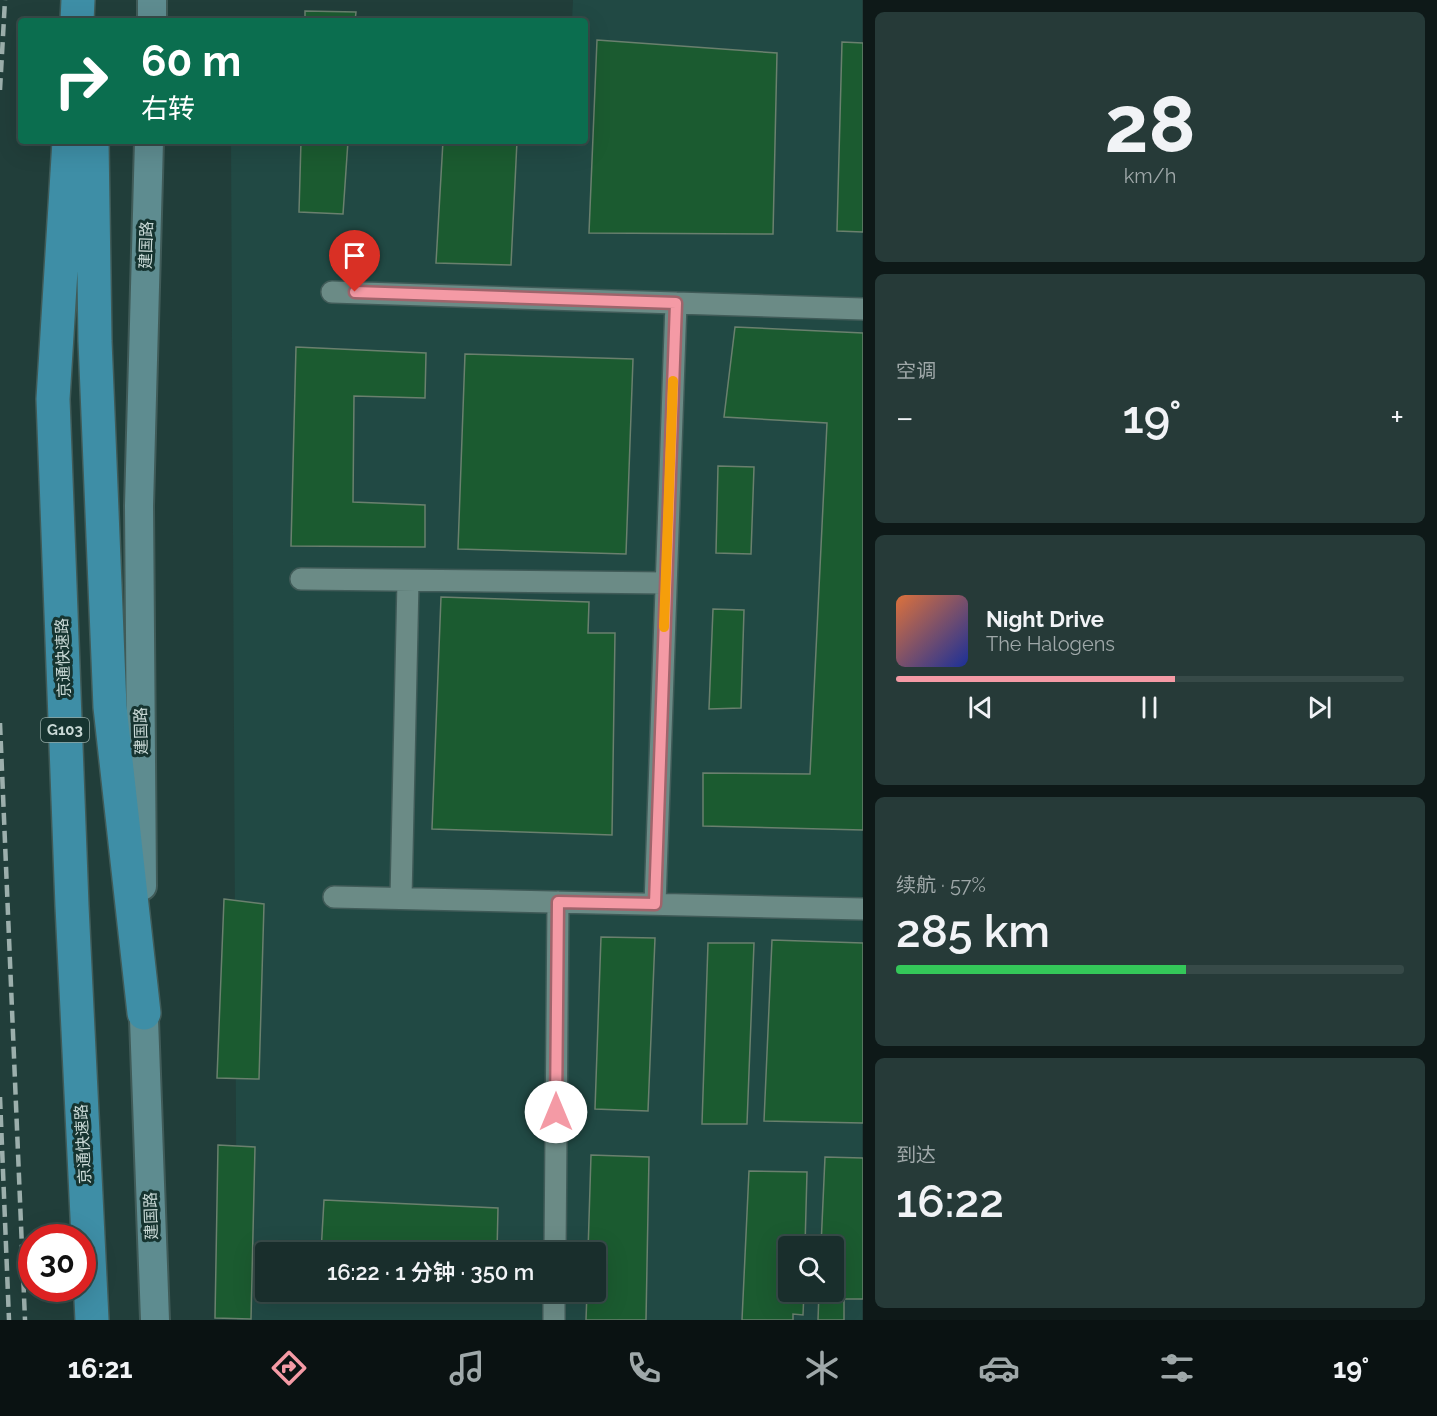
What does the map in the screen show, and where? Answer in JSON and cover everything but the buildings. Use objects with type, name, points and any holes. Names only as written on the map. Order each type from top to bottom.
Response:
[{"type":"highway","points":[[77,18],[78,0]]},
{"type":"highway","points":[[90,0],[90,18]]},
{"type":"highway","name":"京通快速路","points":[[69,144],[53,399],[72,906],[92,1320]]},
{"type":"highway","points":[[92,144],[95,341],[110,707],[144,1013]]},
{"type":"main road","points":[[152,0],[152,18]]},
{"type":"main road","name":"建国路","points":[[148,144],[139,506],[144,1013],[155,1320]]},
{"type":"street","points":[[332,292],[862,309]]},
{"type":"street","points":[[655,904],[676,303]]},
{"type":"street","points":[[301,579],[666,583]]},
{"type":"street","points":[[400,898],[408,580]]},
{"type":"street","points":[[334,897],[862,909]]},
{"type":"street","points":[[555,1242],[558,902]]},
{"type":"street","points":[[554,1302],[554,1320]]},
{"type":"shaded area","points":[[573,0],[862,0],[862,1320],[237,1320],[231,144],[588,144],[588,18],[572,18]]},
{"type":"railway","points":[[0,90],[5,0]]},
{"type":"railway","points":[[0,723],[25,1320]]},
{"type":"railway","points":[[0,1097],[9,1320]]},
{"type":"slow traffic","points":[[664,627],[673,381]]},
{"type":"route","points":[[355,292],[676,303],[655,904],[558,902],[556,1112]]}]
